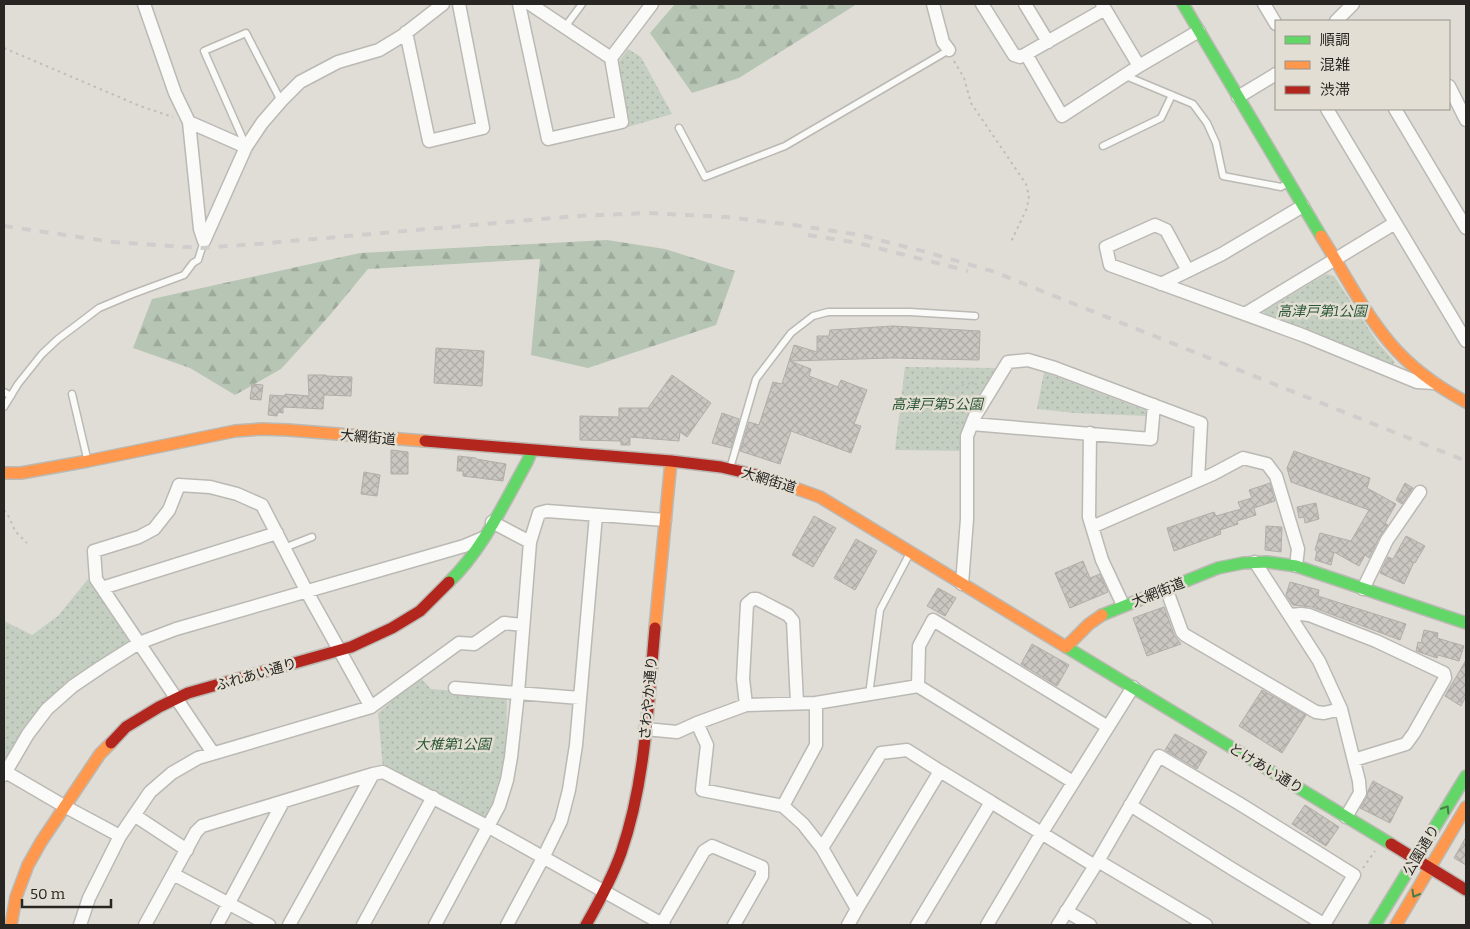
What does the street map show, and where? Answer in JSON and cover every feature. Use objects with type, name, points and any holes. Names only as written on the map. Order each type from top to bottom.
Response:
[{"type":"street","points":[[144,4],[175,93],[189,122],[200,229],[204,241]]},
{"type":"street","points":[[204,241],[246,147],[262,123],[300,82],[338,62],[379,50],[443,4]]},
{"type":"street","points":[[406,32],[429,141],[483,128],[459,4]]},
{"type":"street","points":[[519,4],[548,138],[622,122],[611,58],[530,4]]},
{"type":"street","points":[[611,58],[652,4]]},
{"type":"street","points":[[933,4],[943,42],[949,50]]},
{"type":"street","points":[[982,4],[1014,55],[1020,57],[1048,42],[1104,6],[1140,66]]},
{"type":"street","points":[[1025,4],[1048,42]]},
{"type":"street","points":[[1183,4],[1375,323],[1391,344],[1415,368],[1444,390],[1466,402]]},
{"type":"street","points":[[1264,4],[1275,22]]},
{"type":"street","points":[[1340,13],[1353,4]]},
{"type":"street","points":[[1026,54],[1062,116],[1199,30]]},
{"type":"street","points":[[1238,97],[1275,75]]},
{"type":"street","points":[[1450,88],[1466,120]]},
{"type":"street","points":[[1328,110],[1466,341]]},
{"type":"street","points":[[1396,110],[1466,228]]},
{"type":"street","points":[[189,122],[246,147]]},
{"type":"street","points":[[1161,284],[1222,254],[1303,206]]},
{"type":"street","points":[[1245,314],[1396,223]]},
{"type":"street","points":[[1188,270],[1166,230],[1155,225],[1106,247],[1110,265],[1305,336],[1417,382],[1434,382]]},
{"type":"street","points":[[962,584],[967,519],[967,436],[1008,362],[1028,360],[1055,368],[1201,423],[1198,480]]},
{"type":"street","points":[[971,426],[1090,433],[1151,439],[1154,405]]},
{"type":"street","name":"大網街道","points":[[4,473],[22,473],[236,431],[262,430],[288,430],[671,461],[749,472],[820,497],[1066,647],[1089,624],[1104,613],[1218,568],[1255,562],[1296,566],[1466,623]]},
{"type":"street","points":[[1090,433],[1089,517],[1102,560],[1123,606]]},
{"type":"street","name":"ふれあい通り","points":[[11,925],[16,897],[28,865],[40,842],[100,754],[126,727],[159,707],[188,693],[363,642],[392,628],[420,611],[452,580],[484,538],[532,450]]},
{"type":"street","points":[[1092,527],[1243,458],[1267,464],[1276,476],[1298,549],[1296,566]]},
{"type":"street","name":"さわやか通り","points":[[586,925],[604,892],[624,845],[634,812],[641,771],[671,461]]},
{"type":"street","points":[[213,753],[96,579],[94,551],[139,537],[154,529],[169,510],[179,485],[210,487],[237,494],[262,505],[307,592],[371,707]]},
{"type":"street","points":[[1363,589],[1387,540],[1420,492]]},
{"type":"street","points":[[435,925],[489,828],[499,806],[507,780],[518,693],[530,542],[539,513],[547,511],[665,520]]},
{"type":"street","points":[[507,925],[544,858],[561,821],[569,790],[576,745],[596,515]]},
{"type":"street","points":[[492,522],[530,542]]},
{"type":"street","points":[[102,588],[277,533]]},
{"type":"street","points":[[120,836],[4,773],[28,734],[47,708],[73,686],[139,643],[176,629],[464,546],[484,538]]},
{"type":"street","points":[[1255,562],[1319,661],[1341,709],[1360,793],[1346,817]]},
{"type":"street","points":[[1166,588],[1182,632],[1185,635],[1316,712],[1324,713],[1341,709]]},
{"type":"street","points":[[746,705],[742,679],[746,613],[747,604],[753,598],[757,598],[788,615],[793,621],[798,703]]},
{"type":"street","points":[[1290,615],[1301,614],[1318,618],[1376,641],[1444,673],[1445,678],[1406,744],[1354,760]]},
{"type":"street","points":[[918,686],[919,646],[933,620],[1108,727]]},
{"type":"street","points":[[80,925],[89,898],[120,836],[150,792],[172,773],[198,758],[213,753],[371,707],[459,643],[474,644],[504,623],[522,624]]},
{"type":"street","name":"とけあい通り","points":[[1066,647],[1466,890]]},
{"type":"street","points":[[645,729],[677,732],[746,705],[816,703],[918,686],[1073,782]]},
{"type":"street","points":[[987,925],[1041,834],[1133,687]]},
{"type":"street","points":[[455,688],[580,698]]},
{"type":"street","points":[[783,806],[816,745],[816,703]]},
{"type":"street","points":[[697,723],[707,745],[702,790],[783,806],[803,824],[822,848],[857,909]]},
{"type":"street","points":[[822,848],[881,752],[907,750],[1041,834],[1206,925]]},
{"type":"street","points":[[1058,925],[1097,864],[1130,805],[1159,756],[1249,809],[1354,875],[1324,925],[1130,805]]},
{"type":"street","points":[[848,925],[940,771]]},
{"type":"street","points":[[145,925],[196,832],[202,826],[383,772],[433,797],[662,925],[704,851],[712,846],[762,867],[762,876],[734,925]]},
{"type":"street","points":[[290,925],[372,774]]},
{"type":"street","name":"公園通り","points":[[1375,925],[1466,776]]},
{"type":"street","points":[[363,925],[433,797]]},
{"type":"street","points":[[217,925],[283,802]]},
{"type":"street","points":[[917,925],[991,802]]},
{"type":"street","name":"公園通り","points":[[1396,925],[1466,807]]},
{"type":"street","points":[[134,815],[186,850]]},
{"type":"street","points":[[173,874],[269,925]]},
{"type":"street","points":[[1066,911],[1090,925]]},
{"type":"lane","points":[[565,27],[582,4]]},
{"type":"lane","points":[[246,147],[204,51],[246,33],[281,101]]},
{"type":"lane","points":[[679,128],[705,177],[785,146],[949,50]]},
{"type":"lane","points":[[1125,75],[1193,104],[1207,124],[1216,143],[1223,176],[1281,187],[1289,182]]},
{"type":"lane","points":[[1103,146],[1161,118],[1172,94]]},
{"type":"lane","points":[[4,407],[42,354],[58,339],[99,308],[130,294],[184,275],[193,263],[198,260],[204,241]]},
{"type":"lane","points":[[730,468],[756,379],[791,333],[812,316],[828,312],[910,312],[975,316]]},
{"type":"lane","points":[[4,392],[11,396]]},
{"type":"lane","points":[[72,394],[88,461]]},
{"type":"lane","points":[[284,548],[312,537]]},
{"type":"lane","points":[[869,695],[880,610],[910,552]]},
{"type":"path","points":[[4,48],[140,106],[189,122]]},
{"type":"path","points":[[949,50],[964,78],[971,103],[1026,184],[1029,196],[1027,208],[1010,244]]},
{"type":"path","points":[[971,426],[960,425],[953,418],[949,409],[950,399],[955,390],[963,385],[973,383],[982,386],[990,392]]},
{"type":"path","points":[[4,510],[16,531],[27,543]]},
{"type":"path","points":[[1354,875],[1360,873],[1377,850]]},
{"type":"green space","points":[[675,4],[857,4],[739,78],[692,93],[650,33]]},
{"type":"green space","points":[[628,49],[641,57],[672,114],[628,127],[615,67]]},
{"type":"green space","points":[[607,240],[665,249],[735,271],[716,325],[588,368],[531,355],[540,259],[368,269],[330,315],[281,369],[235,395],[190,368],[133,348],[152,299],[360,253]]},
{"type":"green space","name":"高津戸第1公園","points":[[1326,274],[1334,276],[1378,343],[1395,362],[1388,369],[1266,320],[1264,311]]},
{"type":"green space","name":"高津戸第5公園","points":[[905,367],[997,368],[964,431],[962,451],[895,450]]},
{"type":"green space","points":[[1044,372],[1147,411],[1147,416],[1075,413],[1037,409]]},
{"type":"green space","points":[[88,579],[128,640],[127,645],[35,716],[4,762],[4,621],[32,635],[58,616]]},
{"type":"green space","name":"大椎第1公園","points":[[420,677],[431,689],[507,695],[506,756],[496,793],[486,818],[481,819],[383,769],[378,713]]},
{"type":"building","points":[[893,326],[980,331],[979,360],[892,358],[790,361],[811,369],[809,376],[838,387],[841,380],[867,390],[854,424],[861,426],[851,453],[791,431],[780,464],[740,451],[749,422],[759,425],[773,382],[782,384],[794,345],[817,352],[817,336],[829,336],[830,330]]},
{"type":"building","points":[[436,348],[484,351],[482,386],[434,383]]},
{"type":"building","points":[[308,375],[352,377],[351,396],[324,395],[323,409],[283,407],[283,413],[278,412],[277,416],[268,415],[270,395],[309,396]]},
{"type":"building","points":[[672,375],[711,403],[687,437],[680,432],[679,441],[630,437],[630,445],[621,445],[621,441],[580,440],[580,416],[619,417],[619,408],[648,408]]},
{"type":"building","points":[[252,384],[263,385],[261,400],[250,399]]},
{"type":"building","points":[[722,413],[739,419],[731,448],[712,443]]},
{"type":"building","points":[[391,450],[408,452],[408,474],[391,474]]},
{"type":"building","points":[[1294,451],[1370,478],[1367,488],[1396,504],[1385,523],[1388,525],[1369,558],[1365,555],[1359,566],[1334,552],[1331,565],[1315,560],[1317,551],[1315,550],[1320,533],[1351,541],[1369,510],[1291,482],[1287,468]]},
{"type":"building","points":[[458,456],[506,464],[503,481],[463,476],[463,471],[457,471]]},
{"type":"building","points":[[364,472],[380,475],[377,496],[361,494]]},
{"type":"building","points":[[1270,483],[1275,501],[1254,508],[1256,515],[1237,521],[1238,524],[1220,530],[1221,534],[1174,551],[1167,528],[1214,512],[1216,516],[1241,509],[1238,502],[1252,498],[1249,490]]},
{"type":"building","points":[[1405,483],[1413,488],[1402,504],[1396,500]]},
{"type":"building","points":[[1316,503],[1319,519],[1305,523],[1304,517],[1299,518],[1297,507]]},
{"type":"building","points":[[814,516],[836,528],[813,567],[792,555]]},
{"type":"building","points":[[1266,526],[1282,527],[1281,552],[1265,550]]},
{"type":"building","points":[[1406,536],[1425,546],[1414,562],[1404,584],[1380,573],[1388,557],[1393,559]]},
{"type":"building","points":[[856,539],[877,551],[855,590],[834,578]]},
{"type":"building","points":[[1083,561],[1090,578],[1100,574],[1108,592],[1070,608],[1055,573]]},
{"type":"building","points":[[1290,582],[1319,590],[1318,596],[1406,624],[1400,640],[1312,607],[1293,605],[1286,595]]},
{"type":"building","points":[[938,588],[956,598],[945,616],[927,606]]},
{"type":"building","points":[[1164,607],[1174,635],[1181,644],[1147,656],[1133,618]]},
{"type":"building","points":[[1424,630],[1438,633],[1437,638],[1464,646],[1459,661],[1438,655],[1437,658],[1416,651],[1418,642],[1421,643]]},
{"type":"building","points":[[1032,644],[1069,665],[1057,686],[1021,664]]},
{"type":"building","points":[[1466,660],[1466,696],[1461,706],[1445,696]]},
{"type":"building","points":[[1262,690],[1306,715],[1282,753],[1239,726]]},
{"type":"building","points":[[1175,734],[1207,752],[1197,769],[1165,750]]},
{"type":"building","points":[[1373,781],[1403,797],[1390,823],[1360,808],[1367,797]]},
{"type":"building","points":[[1305,805],[1339,827],[1326,846],[1292,824]]},
{"type":"building","points":[[1466,837],[1466,865],[1454,858]]},
{"type":"railway","points":[[4,226],[113,242],[201,248],[576,216],[648,213],[726,217],[860,235],[992,271],[1466,461]]},
{"type":"railway","points":[[808,235],[858,243],[968,271]]},
{"type":"traffic: fast","points":[[1183,4],[1321,236]]},
{"type":"traffic: fast","points":[[449,582],[483,540],[532,450]]},
{"type":"traffic: fast","points":[[1102,615],[1218,568],[1243,563],[1267,562],[1296,566],[1466,623]]},
{"type":"traffic: fast","points":[[1066,647],[1391,844]]},
{"type":"traffic: fast","points":[[1375,925],[1466,776]]},
{"type":"traffic: slow","points":[[1321,236],[1362,304],[1390,343],[1425,376],[1466,402]]},
{"type":"traffic: slow","points":[[4,473],[21,473],[88,461],[235,431],[288,430],[425,441]]},
{"type":"traffic: slow","points":[[655,628],[671,461]]},
{"type":"traffic: slow","points":[[764,477],[820,497],[1066,647],[1089,624],[1102,615]]},
{"type":"traffic: slow","points":[[11,925],[16,897],[28,865],[41,842],[100,754],[111,743]]},
{"type":"traffic: slow","points":[[1396,925],[1466,807]]},
{"type":"traffic: jam","points":[[425,441],[671,461],[721,467],[764,477]]},
{"type":"traffic: jam","points":[[111,743],[126,727],[159,707],[188,693],[351,647],[392,628],[420,611],[449,582]]},
{"type":"traffic: jam","points":[[586,925],[605,890],[621,853],[636,798],[645,742],[655,628]]},
{"type":"traffic: jam","points":[[1391,844],[1466,890]]}]
